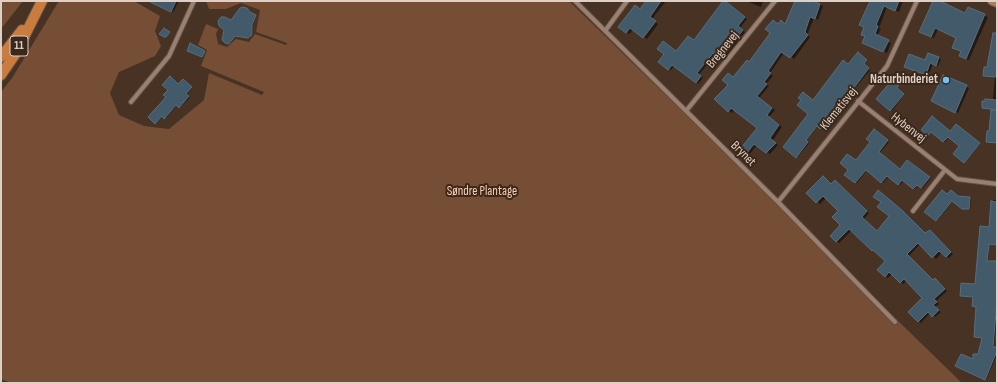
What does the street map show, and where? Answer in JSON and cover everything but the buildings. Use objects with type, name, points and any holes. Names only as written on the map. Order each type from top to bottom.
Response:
[{"type":"main road","name":"11","points":[[1,57],[34,14],[42,1]]},
{"type":"main road","name":"11","points":[[1,75],[16,53],[34,14]]},
{"type":"street","points":[[131,102],[169,56],[194,1]]},
{"type":"street","name":"Brynet","points":[[575,1],[778,202],[895,322]]},
{"type":"street","points":[[605,31],[626,1]]},
{"type":"street","name":"Bregnevej","points":[[686,111],[775,1]]},
{"type":"street","name":"Klematisvej","points":[[778,202],[886,66],[917,1]]},
{"type":"street","points":[[992,1],[997,3]]},
{"type":"street","name":"Hybenvej","points":[[858,101],[957,179],[997,184]]},
{"type":"street","points":[[913,211],[945,170]]},
{"type":"green space","points":[[1,1],[23,1],[1,29]]},
{"type":"green space","name":"Søndre Plantage","points":[[59,1],[134,1],[160,16],[155,31],[161,46],[155,56],[119,72],[110,93],[119,115],[144,126],[169,129],[204,100],[209,73],[262,95],[264,92],[201,66],[207,50],[198,45],[206,24],[218,29],[216,34],[218,44],[227,47],[236,39],[249,42],[255,34],[286,45],[287,43],[256,32],[260,10],[241,3],[226,9],[209,9],[206,1],[569,1],[962,383],[11,383],[1,379],[1,92],[12,78]]},
{"type":"place","name":"Naturbinderiet","points":[[946,80]]}]
